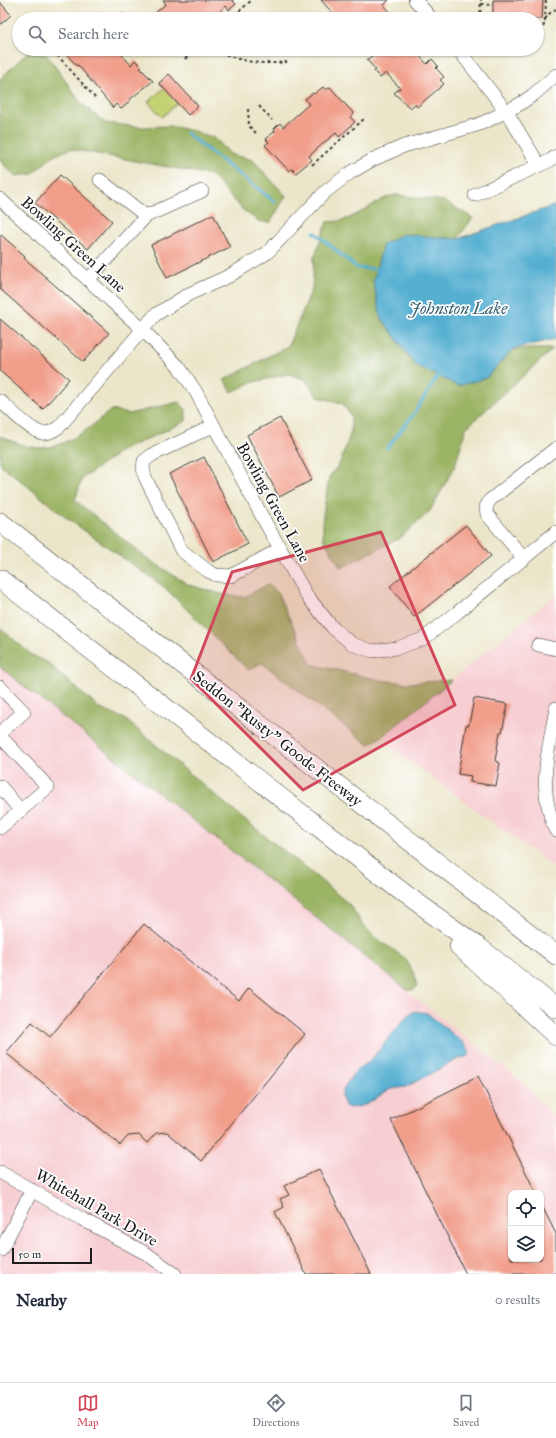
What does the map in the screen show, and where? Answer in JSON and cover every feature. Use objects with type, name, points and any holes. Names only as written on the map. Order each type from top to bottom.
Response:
[{"type":"highway","name":"Seddon \"Rusty\" Goode Freeway","points":[[0,522],[556,955]]},
{"type":"highway","points":[[0,579],[406,895],[480,948],[556,1008]]},
{"type":"highway","points":[[406,895],[556,1036]]},
{"type":"street","points":[[415,0],[426,12]]},
{"type":"street","points":[[463,56],[506,111],[539,166]]},
{"type":"street","points":[[0,401],[31,428],[42,433],[50,433],[59,426],[142,329],[156,315],[189,294],[229,276],[267,253],[325,192],[350,173],[374,159],[404,146],[477,125],[506,111],[533,95],[556,75]]},
{"type":"street","points":[[475,195],[539,166],[556,156]]},
{"type":"street","points":[[100,180],[146,216]]},
{"type":"street","points":[[88,280],[146,216],[202,191]]},
{"type":"street","name":"Bowling Green Lane","points":[[0,200],[142,329],[179,367],[196,392],[213,426],[307,596],[333,628],[352,644],[372,651],[397,648],[423,639],[556,532]]},
{"type":"street","points":[[213,426],[152,455],[144,461],[143,468],[145,477],[181,550],[208,571],[222,576],[231,576],[280,549]]},
{"type":"street","points":[[524,559],[487,514],[486,507],[490,500],[556,448]]},
{"type":"street","points":[[538,645],[556,649]]},
{"type":"street","points":[[0,828],[48,787],[0,735],[24,712],[1,691]]},
{"type":"street","points":[[556,708],[545,772],[545,787],[551,820],[556,831]]},
{"type":"street","points":[[0,786],[20,810]]},
{"type":"street","name":"Whitehall Park Drive","points":[[0,1172],[147,1254],[175,1274]]},
{"type":"street","points":[[1,1250],[32,1190]]},
{"type":"path","points":[[238,12],[252,0]]},
{"type":"path","points":[[480,12],[481,0]]},
{"type":"path","points":[[544,23],[544,8],[546,0]]},
{"type":"path","points":[[481,4],[493,5]]},
{"type":"path","points":[[545,19],[556,9]]},
{"type":"path","points":[[58,56],[97,100]]},
{"type":"path","points":[[185,59],[188,56]]},
{"type":"path","points":[[231,56],[259,63],[288,62]]},
{"type":"path","points":[[259,106],[272,120]]},
{"type":"path","points":[[248,109],[249,126],[257,134]]},
{"type":"path","points":[[312,166],[365,118]]},
{"type":"highlighted area","points":[[381,532],[455,705],[303,790],[191,679],[232,572]]},
{"type":"shaded area","points":[[556,594],[556,869],[385,743],[388,732]]},
{"type":"shaded area","points":[[0,667],[522,1082],[556,1118],[556,1274],[0,1274]]},
{"type":"green space","points":[[24,56],[48,56],[81,103],[105,123],[141,127],[170,126],[194,131],[215,138],[230,154],[253,160],[286,196],[270,223],[258,221],[243,210],[211,175],[70,149],[53,156],[32,174],[15,176],[0,161],[0,79]]},
{"type":"green space","points":[[164,88],[177,103],[162,117],[148,102]]},
{"type":"green space","points":[[396,195],[444,201],[473,218],[457,239],[403,234],[373,281],[381,317],[415,365],[486,378],[513,349],[553,349],[466,428],[455,466],[430,511],[400,538],[341,568],[323,538],[323,515],[329,477],[340,463],[351,432],[351,416],[342,403],[318,397],[305,379],[287,374],[250,383],[232,392],[224,380],[288,346],[312,289],[314,258],[327,222],[338,221],[356,215],[379,201]]},
{"type":"green space","points":[[179,402],[186,409],[186,421],[121,451],[82,479],[75,500],[145,557],[189,585],[221,594],[244,597],[269,584],[277,592],[311,664],[380,680],[408,683],[452,680],[388,732],[369,745],[262,663],[248,670],[163,586],[68,519],[0,464],[0,436],[16,443],[28,446],[43,448],[54,446],[85,431],[111,410],[129,414]]},
{"type":"green space","points":[[0,628],[32,655],[48,663],[100,709],[125,719],[247,822],[350,905],[362,924],[376,938],[405,958],[414,974],[417,987],[413,990],[407,990],[0,667]]},
{"type":"water","name":"Johnston Lake","points":[[556,205],[556,339],[513,349],[486,378],[458,386],[415,365],[381,317],[373,281],[383,244],[403,234],[457,239]]},
{"type":"water","points":[[415,1011],[427,1013],[465,1044],[470,1053],[468,1056],[456,1060],[406,1087],[391,1089],[368,1104],[349,1108],[345,1106],[341,1095],[352,1076],[356,1071],[369,1062],[408,1015]]},
{"type":"building","points":[[163,0],[233,0],[236,4],[229,10],[226,6],[219,12],[156,12],[166,4]]},
{"type":"building","points":[[321,0],[389,0],[384,5],[390,12],[332,12]]},
{"type":"building","points":[[493,0],[543,0],[542,12],[493,12]]},
{"type":"building","points":[[0,2],[11,15],[0,25]]},
{"type":"building","points":[[68,56],[123,56],[131,65],[135,60],[142,67],[140,68],[153,81],[129,100],[130,101],[121,109],[116,104],[113,108],[78,65],[77,66]]},
{"type":"building","points":[[372,56],[420,56],[427,64],[432,59],[438,66],[436,68],[444,77],[440,80],[444,84],[417,107],[415,104],[410,108],[394,93],[400,88],[386,73],[380,78],[374,71],[376,70],[367,60]]},
{"type":"building","points":[[169,74],[198,106],[188,115],[159,83]]},
{"type":"building","points":[[323,87],[326,90],[330,87],[354,114],[350,117],[355,122],[339,137],[336,133],[326,141],[309,156],[312,160],[296,173],[292,169],[289,171],[265,145],[269,142],[266,139],[275,131],[274,129],[280,123],[283,127],[309,104],[305,99]]},
{"type":"building","points":[[60,175],[112,221],[88,249],[35,203]]},
{"type":"building","points":[[213,214],[230,247],[167,278],[151,245]]},
{"type":"building","points":[[0,234],[25,256],[24,258],[109,333],[83,362],[0,289]]},
{"type":"building","points":[[0,319],[69,379],[43,409],[0,371]]},
{"type":"building","points":[[280,418],[312,480],[279,497],[247,435]]},
{"type":"building","points":[[204,457],[248,544],[213,562],[169,474]]},
{"type":"building","points":[[466,525],[491,556],[414,617],[390,586]]},
{"type":"building","points":[[474,698],[508,704],[502,732],[500,732],[495,761],[500,763],[496,786],[470,782],[471,776],[458,774],[466,725],[469,725]]},
{"type":"building","points":[[144,924],[239,1001],[249,988],[305,1034],[201,1161],[167,1132],[156,1133],[147,1143],[139,1135],[128,1136],[120,1145],[6,1053],[32,1022],[50,1037]]},
{"type":"building","points":[[478,1076],[535,1190],[508,1190],[508,1262],[544,1262],[544,1210],[556,1234],[556,1274],[466,1274],[391,1120]]},
{"type":"building","points":[[319,1169],[371,1274],[306,1274],[275,1212],[284,1207],[280,1199],[289,1195],[284,1186]]},
{"type":"waterway","points":[[186,133],[275,202]]},
{"type":"waterway","points":[[314,232],[357,268],[379,269]]},
{"type":"waterway","points":[[387,448],[413,415],[439,374]]}]
